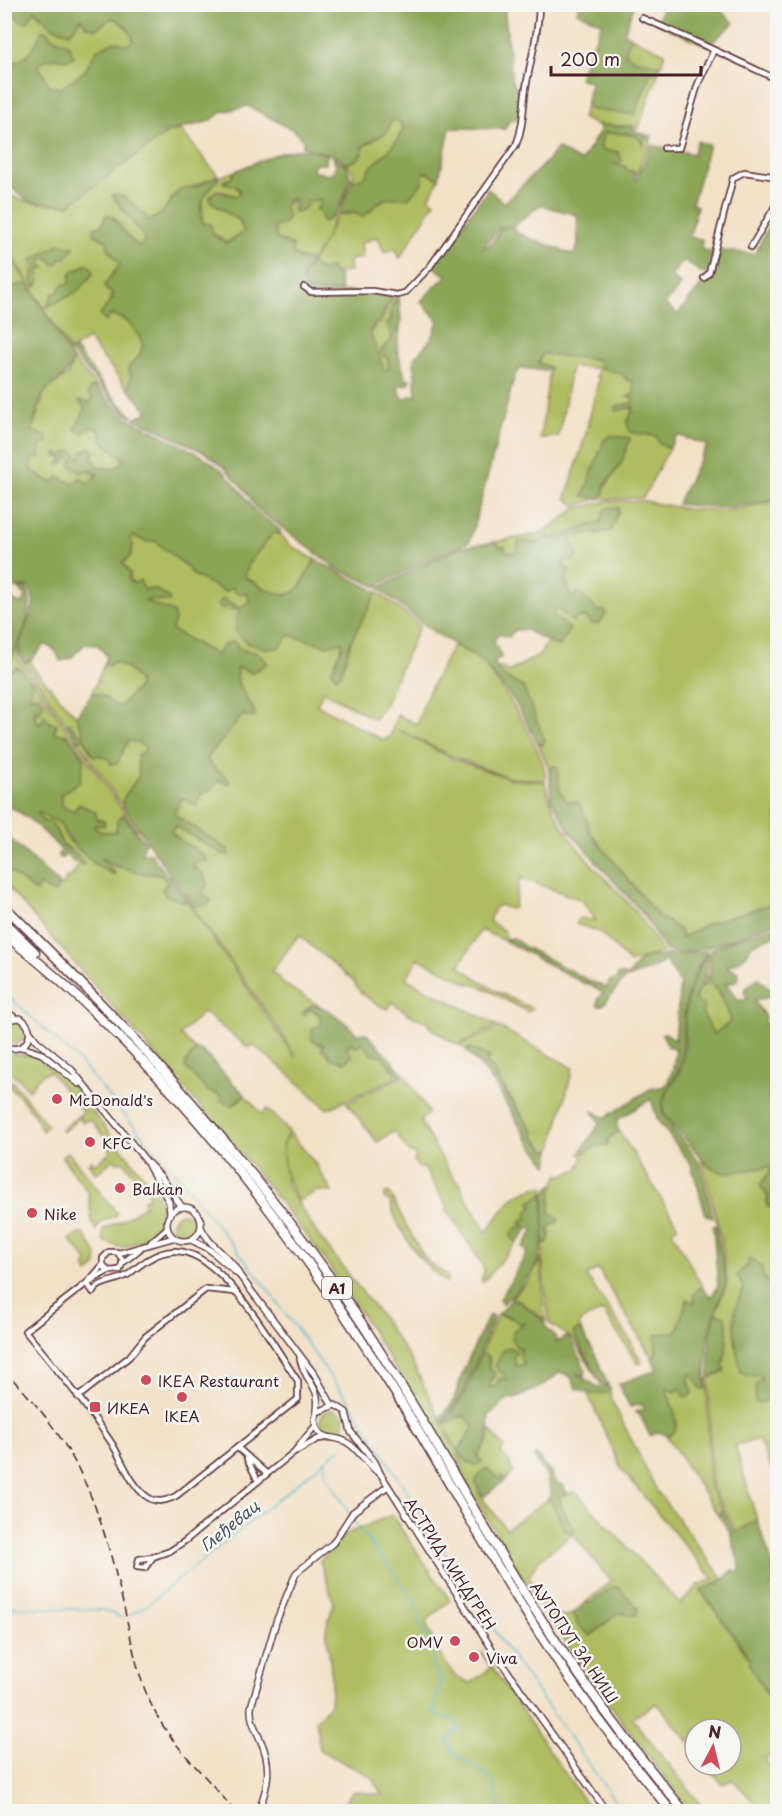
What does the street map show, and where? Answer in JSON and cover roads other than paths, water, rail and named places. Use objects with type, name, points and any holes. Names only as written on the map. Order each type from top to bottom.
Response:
[{"type":"highway","name":"АУТОПУТ ЗА НИШ","points":[[4,906],[159,1064],[243,1164],[360,1321],[526,1595],[565,1655],[613,1722],[685,1812]]},
{"type":"highway","name":"A1","points":[[4,922],[94,1009]]},
{"type":"highway","points":[[4,934],[94,1009]]},
{"type":"highway","name":"АУТОПУТ ЗА НИШ","points":[[94,1009],[165,1084],[266,1208],[352,1328],[524,1609],[570,1679],[672,1812]]},
{"type":"street","points":[[304,287],[311,292],[372,291],[397,295],[406,291],[429,268],[501,169],[521,134],[525,94],[537,38],[539,4]]},
{"type":"street","points":[[642,18],[700,43],[713,52],[735,58],[777,80]]},
{"type":"street","points":[[664,148],[679,148],[698,84],[713,52]]},
{"type":"street","points":[[704,278],[711,265],[733,178],[744,172],[777,177]]},
{"type":"street","points":[[751,247],[777,201]]},
{"type":"street","points":[[4,1012],[23,1019],[37,1041],[72,1070],[162,1178],[182,1208]]},
{"type":"street","points":[[4,1020],[13,1017]]},
{"type":"street","points":[[4,1046],[12,1049],[22,1047],[28,1042],[30,1032]]},
{"type":"street","points":[[22,1047],[42,1054],[83,1086]]},
{"type":"street","points":[[87,1283],[93,1292],[99,1285],[124,1277],[146,1260],[178,1251],[189,1253],[210,1265],[235,1292],[300,1388],[295,1403],[176,1496],[163,1501],[152,1500],[138,1488],[110,1441],[26,1331],[87,1283],[108,1271],[117,1271],[123,1263],[167,1228],[170,1214],[169,1202],[147,1162]]},
{"type":"street","points":[[151,1242],[173,1238],[182,1241],[191,1240],[201,1227],[200,1218],[194,1211],[182,1208],[170,1214]]},
{"type":"street","name":"АСТРИД ЛИНДГРЕН","points":[[201,1227],[207,1237],[235,1265],[240,1276],[315,1375],[332,1405],[346,1412],[351,1432],[375,1462],[387,1486],[492,1649],[607,1812]]},
{"type":"street","points":[[167,1228],[173,1238]]},
{"type":"street","name":"АСТРИД ЛИНДГРЕН","points":[[191,1240],[209,1249],[240,1276]]},
{"type":"street","points":[[87,1283],[103,1265],[106,1253],[119,1253],[142,1247]]},
{"type":"street","points":[[119,1253],[123,1263]]},
{"type":"street","points":[[103,1265],[108,1271]]},
{"type":"street","points":[[78,1397],[129,1357],[145,1336],[206,1289],[235,1292]]},
{"type":"street","name":"АСТРИД ЛИНДГРЕН","points":[[300,1357],[317,1392],[320,1411]]},
{"type":"street","points":[[294,1452],[316,1425],[320,1411],[332,1405]]},
{"type":"street","points":[[316,1425],[319,1433],[326,1438]]},
{"type":"street","points":[[153,1557],[170,1551],[185,1541],[294,1452],[318,1439],[335,1438],[345,1433],[349,1425]]},
{"type":"street","name":"АСТРИД ЛИНДГРЕН","points":[[335,1438],[348,1443],[370,1467],[380,1473]]},
{"type":"street","points":[[238,1448],[267,1474]]},
{"type":"street","points":[[247,1458],[258,1481]]},
{"type":"street","points":[[258,1812],[267,1789],[269,1768],[265,1750],[251,1718],[257,1681],[293,1577],[300,1568],[333,1543],[352,1512],[387,1486]]},
{"type":"waterway","points":[[4,992],[77,1059],[188,1189],[264,1284],[359,1416],[504,1645],[623,1812]]},
{"type":"waterway","name":"Глеђевац","points":[[360,1433],[365,1427]]},
{"type":"waterway","name":"Глеђевац","points":[[129,1615],[146,1606],[341,1448]]},
{"type":"waterway","points":[[325,1460],[327,1476],[350,1515]]},
{"type":"waterway","points":[[352,1519],[412,1597],[418,1610],[421,1628],[435,1650],[432,1665],[442,1680],[433,1712],[440,1717],[455,1719],[459,1726],[448,1739],[450,1746],[460,1758],[491,1780],[496,1791],[499,1812]]},
{"type":"waterway","name":"Глеђевац","points":[[4,1603],[14,1607],[103,1610],[123,1618]]},
{"type":"railway","points":[[4,1371],[51,1424],[83,1478],[105,1536],[141,1680],[151,1704],[168,1733],[235,1812]]},
{"type":"place","name":"McDonald's","points":[[57,1099]]},
{"type":"place","name":"KFC","points":[[90,1142]]},
{"type":"place","name":"Balkan","points":[[120,1188]]},
{"type":"place","name":"Nike","points":[[32,1213]]},
{"type":"place","name":"IKEA Restaurant","points":[[146,1380]]},
{"type":"place","name":"IKEA","points":[[182,1397]]},
{"type":"place","name":"ИКЕА","points":[[95,1407]]},
{"type":"place","name":"OMV","points":[[455,1641]]},
{"type":"place","name":"Viva","points":[[474,1657]]}]
